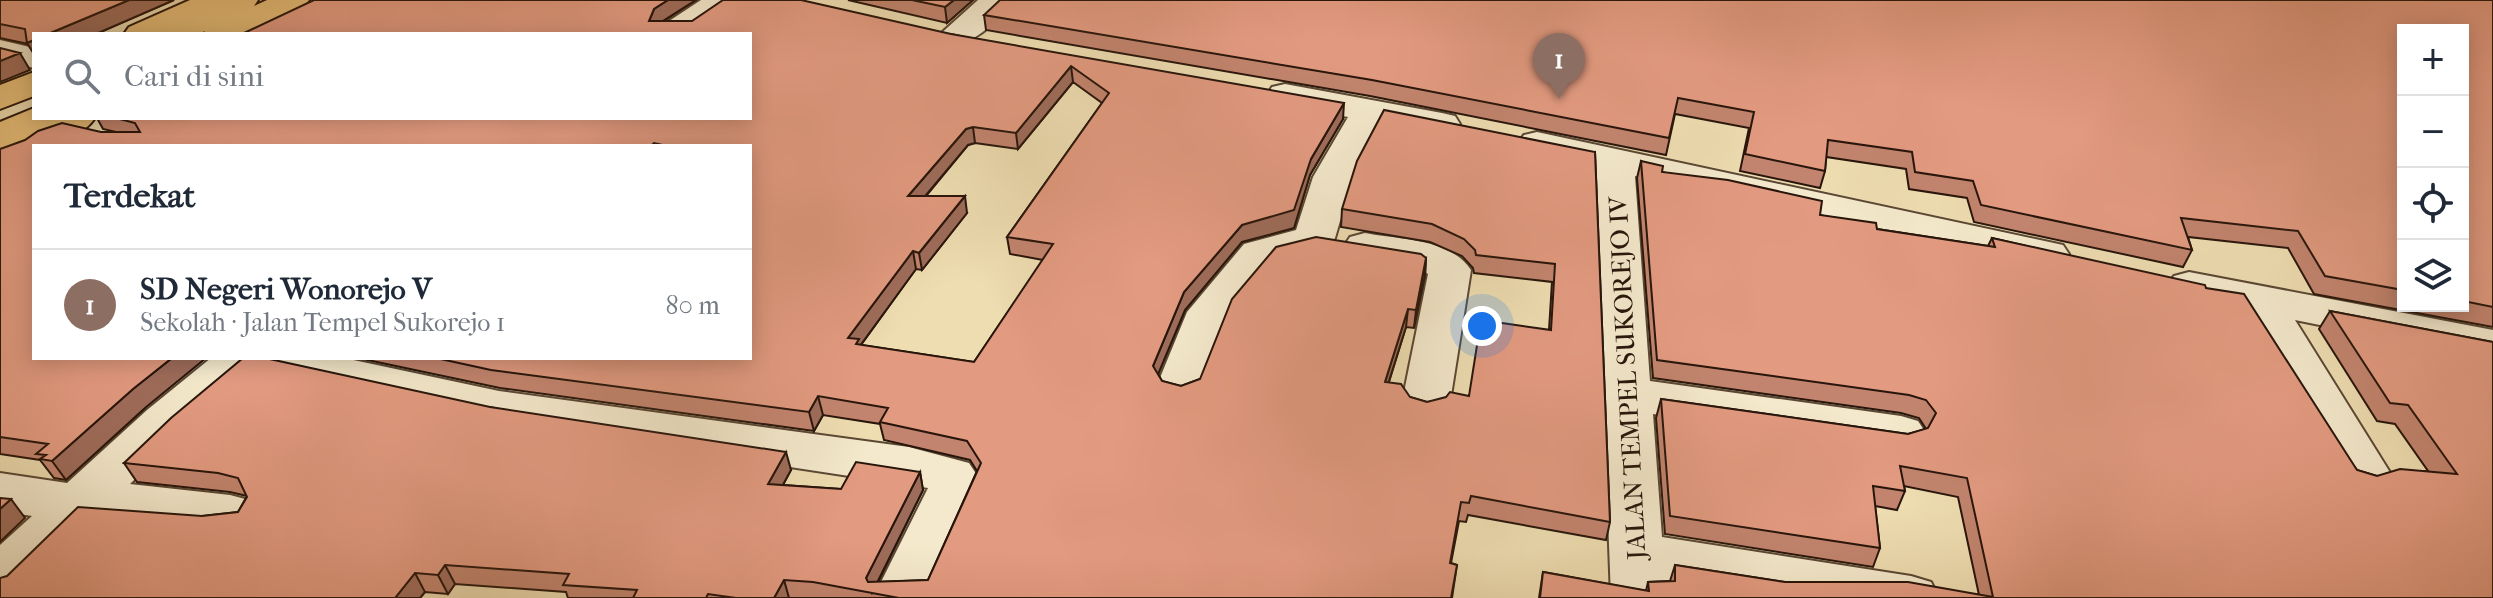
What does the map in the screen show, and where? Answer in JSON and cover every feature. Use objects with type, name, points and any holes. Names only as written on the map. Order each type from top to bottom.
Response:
[{"type":"main road","points":[[145,32],[217,0]]},
{"type":"main road","points":[[176,32],[243,0]]},
{"type":"main road","points":[[223,32],[293,0]]},
{"type":"main road","points":[[252,32],[318,0]]},
{"type":"main road","points":[[0,98],[32,84]]},
{"type":"main road","points":[[0,116],[32,101]]},
{"type":"main road","points":[[0,136],[34,120]]},
{"type":"main road","points":[[0,156],[73,120]]},
{"type":"street","points":[[675,32],[722,0]]},
{"type":"street","points":[[954,37],[998,0]]},
{"type":"street","points":[[913,29],[1000,45]]},
{"type":"street","points":[[0,50],[32,58]]},
{"type":"street","points":[[1247,88],[1614,158],[2076,260]]},
{"type":"street","points":[[1181,385],[1209,312],[1259,253],[1306,243],[1314,238],[1333,177],[1370,110]]},
{"type":"street","name":"JALAN TEMPEL SUKOREJO IV","points":[[1614,158],[1638,576]]},
{"type":"street","points":[[1314,238],[1433,258],[1450,270],[1426,402]]},
{"type":"street","points":[[2153,277],[2493,345]]},
{"type":"street","points":[[2261,301],[2365,474]]},
{"type":"street","points":[[0,578],[164,422],[239,360]]},
{"type":"street","points":[[282,360],[499,407],[893,463],[951,476],[955,481],[954,488],[901,598]]},
{"type":"street","points":[[1628,394],[1901,433]]},
{"type":"street","points":[[0,492],[78,504],[125,503],[230,514]]},
{"type":"street","points":[[1638,576],[1911,598]]},
{"type":"building","points":[[0,0],[129,0],[53,32],[32,32],[32,41],[27,43],[25,29],[0,24]]},
{"type":"building","points":[[314,0],[668,0],[654,9],[649,21],[692,21],[723,0],[801,0],[951,34],[1344,103],[1311,159],[1294,210],[1242,225],[1184,292],[1153,366],[1162,381],[1181,386],[1200,379],[1232,299],[1276,247],[1316,237],[1421,254],[1426,258],[1416,310],[1408,309],[1385,382],[1401,384],[1410,397],[1427,402],[1446,397],[1450,392],[1469,396],[1481,320],[1551,330],[1555,264],[1476,255],[1464,239],[1432,224],[1342,209],[1357,161],[1384,110],[1595,152],[1610,522],[1471,496],[1469,503],[1461,502],[1450,563],[1457,565],[1451,598],[899,598],[813,582],[784,580],[774,598],[708,594],[706,598],[633,598],[637,590],[563,585],[569,574],[445,565],[438,575],[415,573],[395,598],[0,598],[0,578],[7,576],[78,507],[202,516],[238,512],[247,497],[238,478],[124,463],[171,418],[241,360],[274,360],[490,407],[786,452],[768,484],[841,489],[856,462],[920,472],[866,578],[868,582],[928,580],[981,463],[967,441],[880,422],[888,408],[818,396],[809,412],[491,370],[445,360],[752,360],[752,144],[654,143],[32,144],[32,360],[169,360],[52,461],[40,459],[46,455],[36,454],[48,444],[0,437],[0,149],[62,123],[101,132],[140,132],[135,123],[124,120],[752,120],[752,32],[246,32]],"holes":[[[1071,66],[1109,93],[1007,237],[1053,244],[974,362],[856,344],[859,339],[848,338],[913,251],[919,253],[965,196],[908,196],[966,129],[973,127],[1016,133]]]},
{"type":"building","points":[[912,0],[954,0],[945,7]]},
{"type":"building","points":[[1000,0],[2493,0],[2493,307],[2469,302],[2469,24],[2397,24],[2397,289],[2325,276],[2298,231],[2181,218],[2192,250],[1981,205],[1973,181],[1915,172],[1912,152],[1828,140],[1825,171],[1745,154],[1754,112],[1678,98],[1669,138],[1372,80],[984,15]]},
{"type":"building","points":[[0,48],[20,53],[0,61]]},
{"type":"building","points":[[1641,161],[1663,166],[1662,172],[1728,180],[1822,201],[1820,215],[1876,223],[1877,229],[1995,247],[1992,238],[2244,294],[2357,470],[2377,476],[2400,469],[2457,474],[2408,405],[2390,403],[2330,311],[2493,342],[2493,598],[1540,598],[1543,572],[1649,591],[1648,582],[1675,581],[1675,565],[1785,582],[1908,582],[1993,597],[1967,478],[1900,466],[1905,491],[1873,486],[1880,548],[1670,516],[1661,399],[1908,434],[1928,428],[1936,413],[1926,400],[1909,395],[1657,360]]},
{"type":"building","points":[[0,498],[11,499],[0,509]]},
{"type":"place","name":"SD Negeri Wonorejo V","points":[[1559,99]]}]
